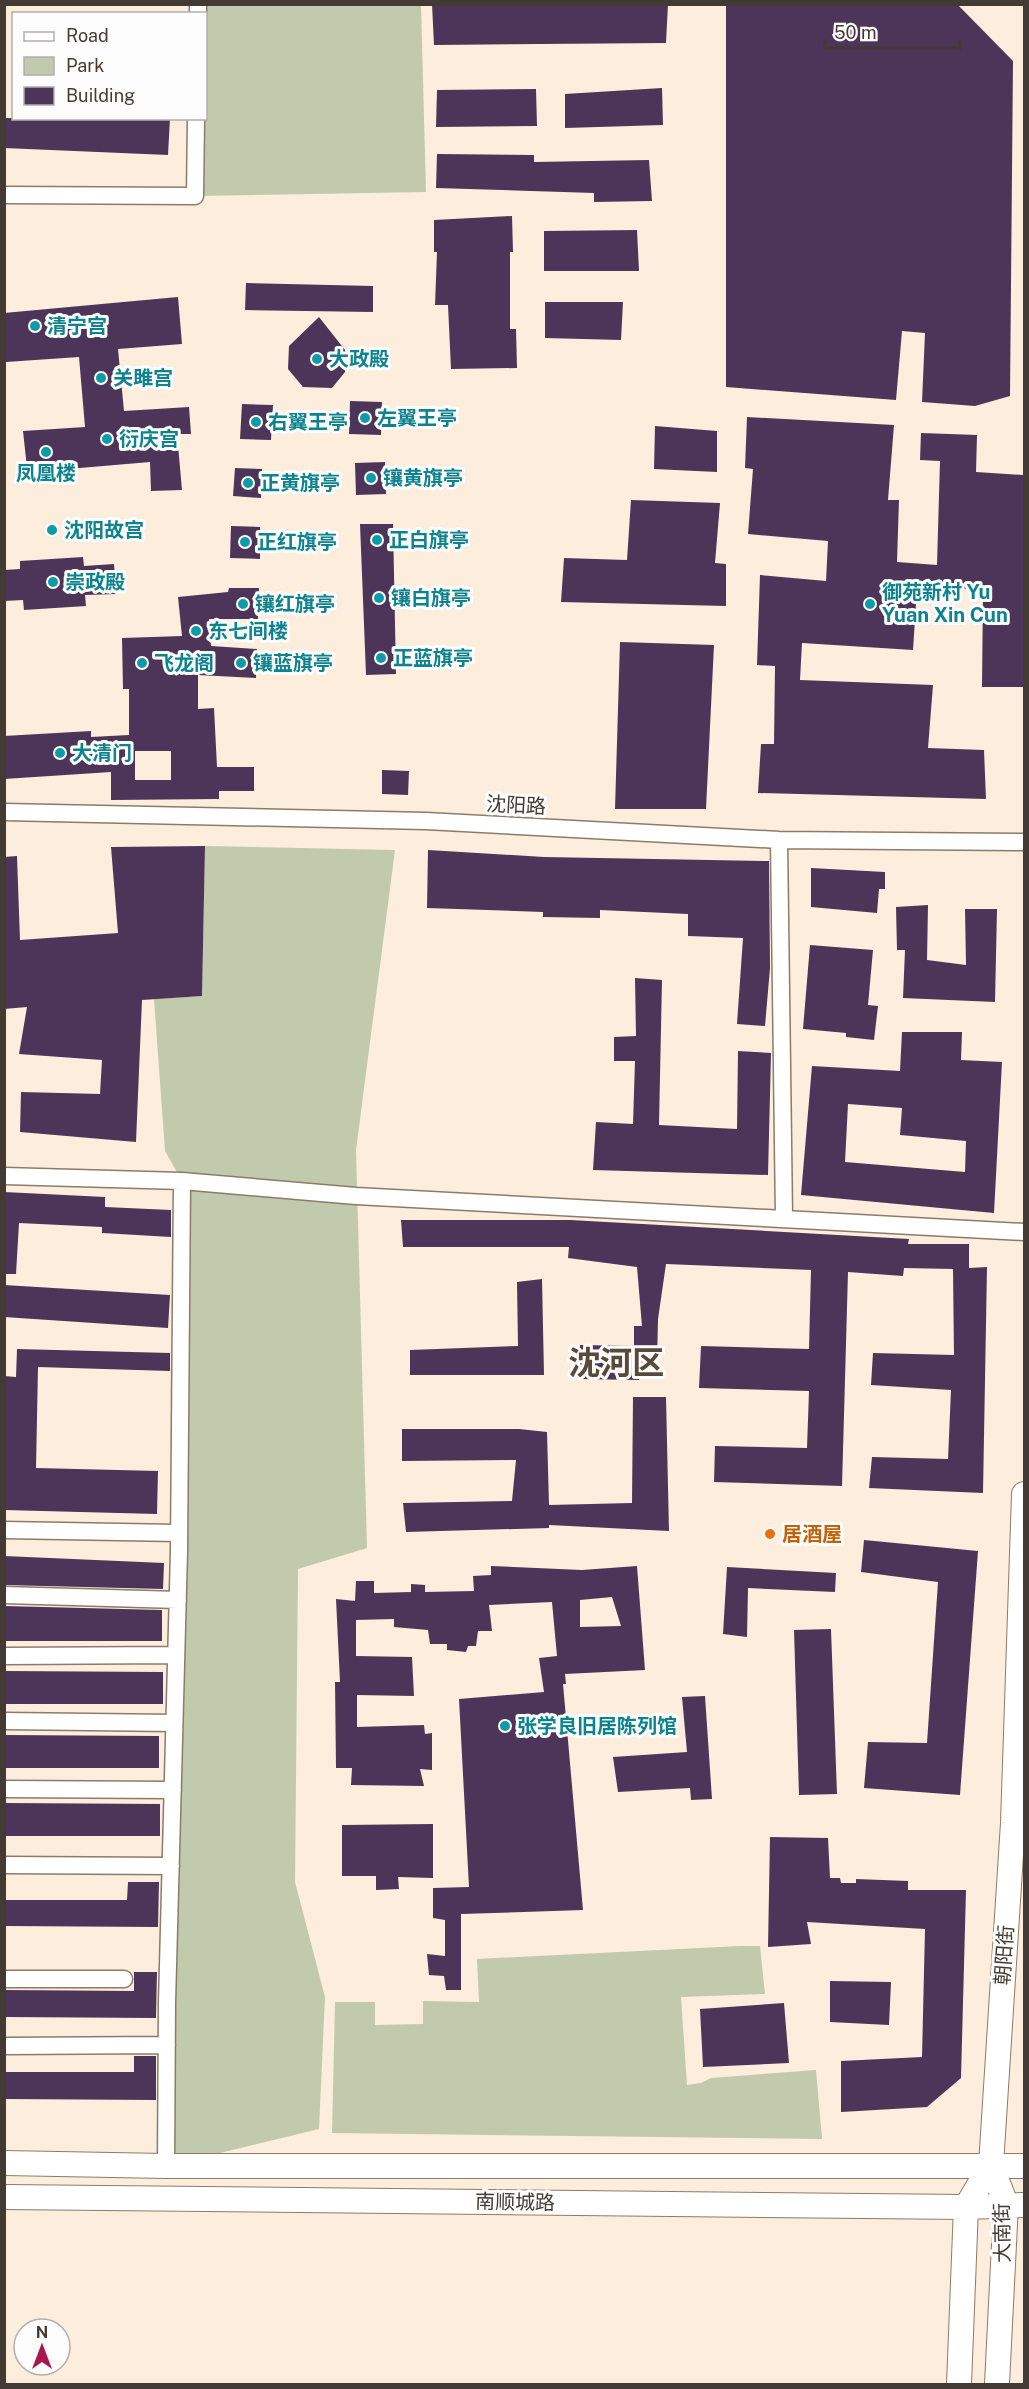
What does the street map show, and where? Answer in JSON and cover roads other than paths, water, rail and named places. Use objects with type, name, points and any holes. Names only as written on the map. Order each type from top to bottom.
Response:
[{"type":"main road","name":"朝阳街","points":[[990,2165],[1021,1692],[1024,1494]]},
{"type":"main road","name":"南顺城路","points":[[4,2163],[166,2166],[1024,2166]]},
{"type":"main road","name":"大南街","points":[[959,2385],[966,2206],[990,2165],[1015,2205],[997,2385]]},
{"type":"main road","name":"南顺城路","points":[[4,2197],[1015,2205]]},
{"type":"street","points":[[4,195],[195,196],[196,120]]},
{"type":"street","name":"沈阳路","points":[[4,812],[426,821],[779,840],[1024,842]]},
{"type":"street","points":[[779,840],[784,1218]]},
{"type":"street","points":[[4,1176],[183,1180],[356,1196],[1024,1232]]},
{"type":"street","points":[[166,2166],[178,1600],[183,1180]]},
{"type":"street","points":[[4,1530],[178,1533]]},
{"type":"street","points":[[4,1595],[178,1600]]},
{"type":"street","points":[[4,1656],[176,1655]]},
{"type":"street","points":[[4,1721],[174,1723]]},
{"type":"street","points":[[4,1789],[173,1790]]},
{"type":"street","points":[[4,1865],[171,1866]]},
{"type":"street","points":[[4,1979],[124,1979]]},
{"type":"street","points":[[4,2046],[167,2045]]},
{"type":"place","name":"清宁宫","points":[[35,326]]},
{"type":"place","name":"大政殿","points":[[317,359]]},
{"type":"place","name":"关雎宫","points":[[101,378]]},
{"type":"place","name":"左翼王亭","points":[[365,418]]},
{"type":"place","name":"右翼王亭","points":[[256,422]]},
{"type":"place","name":"衍庆宫","points":[[107,439]]},
{"type":"place","name":"凤凰楼","points":[[46,452]]},
{"type":"place","name":"镶黄旗亭","points":[[371,478]]},
{"type":"place","name":"正黄旗亭","points":[[248,483]]},
{"type":"place","name":"沈阳故宫","points":[[52,530]]},
{"type":"place","name":"正白旗亭","points":[[377,540]]},
{"type":"place","name":"正红旗亭","points":[[245,542]]},
{"type":"place","name":"崇政殿","points":[[53,582]]},
{"type":"place","name":"镶白旗亭","points":[[379,598]]},
{"type":"place","name":"镶红旗亭","points":[[243,604]]},
{"type":"place","name":"御苑新村 Yu Yuan Xin Cun","points":[[870,604]]},
{"type":"place","name":"东七间楼","points":[[196,631]]},
{"type":"place","name":"正蓝旗亭","points":[[381,658]]},
{"type":"place","name":"飞龙阁","points":[[142,663]]},
{"type":"place","name":"镶蓝旗亭","points":[[241,663]]},
{"type":"place","name":"大清门","points":[[60,753]]},
{"type":"place","name":"居酒屋","points":[[770,1534]]},
{"type":"place","name":"张学良旧居陈列馆","points":[[505,1726]]},
{"type":"district","name":"沈河区","points":[[616,1362]]}]
